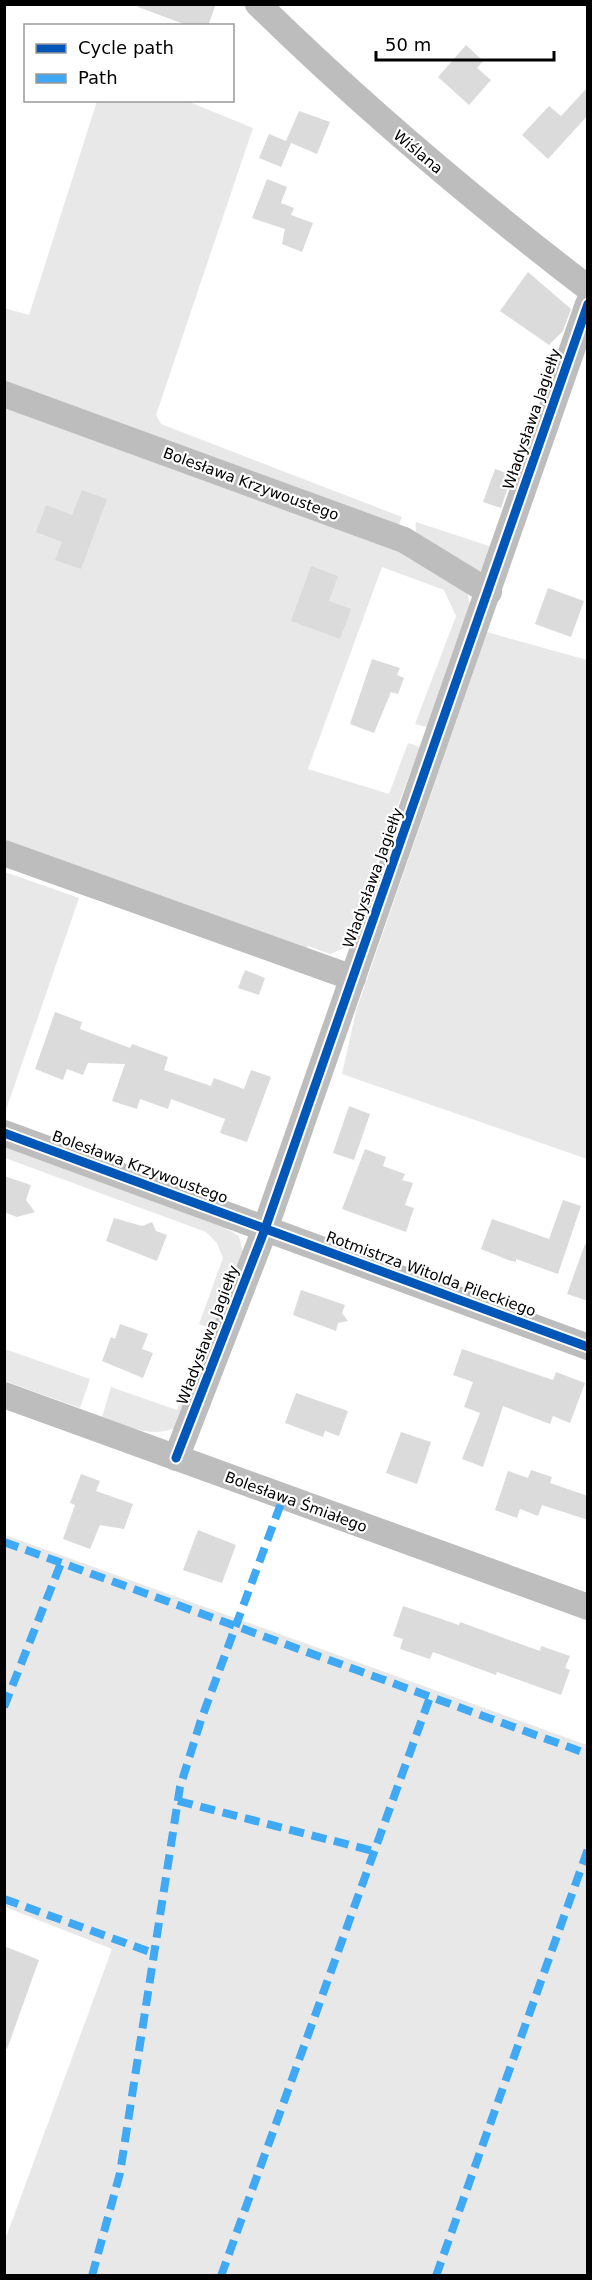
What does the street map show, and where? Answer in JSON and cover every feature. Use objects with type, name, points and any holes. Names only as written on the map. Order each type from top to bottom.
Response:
[{"type":"street","name":"Wiślana","points":[[258,4],[389,128],[588,288]]},
{"type":"street","name":"Władysława Jagiełły","points":[[176,1458],[265,1229],[588,304]]},
{"type":"street","name":"Bolesława Krzywoustego","points":[[4,394],[404,540],[489,592]]},
{"type":"street","points":[[4,853],[353,978]]},
{"type":"street","name":"Bolesława Krzywoustego","points":[[4,1133],[265,1229]]},
{"type":"street","name":"Rotmistrza Witolda Pileckiego","points":[[265,1229],[588,1347]]},
{"type":"street","name":"Bolesława Śmiałego","points":[[4,1395],[588,1607]]},
{"type":"shaded area","points":[[97,102],[189,102],[253,128],[156,415],[161,424],[402,517],[398,527],[5,385],[4,308],[29,315]]},
{"type":"shaded area","points":[[4,402],[387,542],[467,591],[470,605],[427,727],[415,724],[456,616],[444,590],[382,567],[308,769],[389,794],[408,743],[420,747],[344,948],[330,954],[308,946],[306,951],[5,842]]},
{"type":"shaded area","points":[[416,522],[492,547],[486,566],[479,572],[428,547],[416,532]]},
{"type":"shaded area","points":[[487,632],[587,660],[587,1159],[342,1074],[356,1011]]},
{"type":"shaded area","points":[[5,872],[79,898],[6,1110],[4,1109]]},
{"type":"shaded area","points":[[4,1145],[225,1228],[239,1236],[243,1253],[179,1426],[160,1432],[150,1432],[102,1417],[111,1387],[177,1410],[207,1327],[199,1324],[223,1258],[217,1243],[206,1232],[5,1158]]},
{"type":"shaded area","points":[[5,1349],[90,1379],[80,1408],[5,1381]]},
{"type":"shaded area","points":[[5,1535],[587,1745],[587,2275],[5,2275],[5,2240],[112,1949],[5,1907]]},
{"type":"building","points":[[138,4],[216,4],[209,24],[184,24],[138,7]]},
{"type":"building","points":[[466,45],[483,61],[477,68],[491,80],[469,105],[438,77]]},
{"type":"building","points":[[588,87],[588,115],[548,159],[522,135],[549,106],[561,116]]},
{"type":"building","points":[[299,111],[330,122],[317,154],[291,143],[281,167],[259,158],[269,134],[286,141]]},
{"type":"building","points":[[267,179],[287,187],[281,203],[294,208],[291,215],[313,223],[302,252],[282,244],[285,229],[252,218]]},
{"type":"building","points":[[528,272],[571,309],[563,331],[549,345],[500,311]]},
{"type":"building","points":[[495,469],[512,475],[501,508],[483,502]]},
{"type":"building","points":[[82,490],[107,499],[81,569],[55,560],[62,542],[36,532],[46,505],[72,515]]},
{"type":"building","points":[[311,566],[338,576],[329,601],[351,609],[340,639],[291,621]]},
{"type":"building","points":[[548,588],[584,601],[571,637],[535,624]]},
{"type":"building","points":[[372,659],[400,668],[397,675],[404,678],[398,694],[391,692],[374,733],[350,724]]},
{"type":"building","points":[[245,970],[265,978],[259,995],[238,988]]},
{"type":"building","points":[[55,1012],[82,1022],[80,1029],[130,1048],[132,1044],[168,1057],[164,1070],[211,1086],[214,1078],[244,1089],[251,1070],[271,1077],[247,1142],[220,1133],[225,1119],[171,1099],[168,1109],[140,1099],[137,1109],[112,1101],[125,1064],[88,1063],[83,1075],[67,1069],[63,1080],[35,1069]]},
{"type":"building","points":[[349,1106],[370,1114],[354,1160],[333,1153]]},
{"type":"building","points":[[365,1149],[386,1157],[383,1166],[405,1174],[402,1180],[413,1183],[405,1205],[414,1208],[406,1232],[342,1209]]},
{"type":"building","points":[[4,1176],[31,1185],[26,1200],[35,1212],[17,1217],[4,1212]]},
{"type":"building","points":[[563,1200],[581,1206],[558,1274],[516,1259],[516,1262],[508,1260],[481,1249],[492,1219],[549,1239]]},
{"type":"building","points":[[114,1218],[142,1226],[152,1222],[156,1231],[167,1235],[157,1261],[106,1241]]},
{"type":"building","points":[[585,1244],[588,1244],[588,1301],[567,1294]]},
{"type":"building","points":[[301,1290],[345,1305],[342,1313],[348,1321],[338,1323],[336,1331],[293,1315]]},
{"type":"building","points":[[120,1324],[148,1334],[142,1349],[153,1353],[143,1378],[102,1361],[111,1337],[115,1339]]},
{"type":"building","points":[[462,1349],[553,1380],[556,1372],[585,1383],[570,1423],[553,1416],[550,1424],[503,1406],[483,1467],[462,1459],[480,1413],[464,1407],[473,1382],[453,1375]]},
{"type":"building","points":[[296,1393],[348,1411],[339,1436],[325,1431],[323,1437],[285,1423]]},
{"type":"building","points":[[401,1432],[431,1442],[417,1484],[386,1473]]},
{"type":"building","points":[[531,1470],[552,1477],[550,1483],[588,1496],[588,1520],[542,1505],[538,1516],[520,1509],[517,1518],[495,1510],[508,1471],[528,1478]]},
{"type":"building","points":[[81,1474],[100,1481],[96,1491],[133,1504],[124,1529],[100,1525],[90,1549],[63,1539],[75,1505],[70,1503]]},
{"type":"building","points":[[198,1530],[236,1545],[222,1583],[183,1570]]},
{"type":"building","points":[[403,1606],[459,1625],[460,1622],[540,1651],[541,1646],[570,1656],[565,1668],[570,1670],[561,1695],[433,1652],[430,1659],[400,1649],[403,1639],[393,1636]]},
{"type":"building","points":[[4,1946],[39,1960],[7,2049],[4,2048]]},
{"type":"marked path","points":[[92,2276],[120,2173],[180,1787],[201,1720],[283,1498]]},
{"type":"marked path","points":[[4,1542],[588,1754]]},
{"type":"marked path","points":[[4,1707],[61,1563]]},
{"type":"marked path","points":[[221,2276],[430,1697]]},
{"type":"marked path","points":[[178,1801],[373,1851]]},
{"type":"marked path","points":[[436,2276],[588,1849]]},
{"type":"marked path","points":[[4,1899],[153,1953]]},
{"type":"cycle path","points":[[176,1458],[265,1229],[588,304]]},
{"type":"cycle path","points":[[4,1133],[588,1347]]}]
